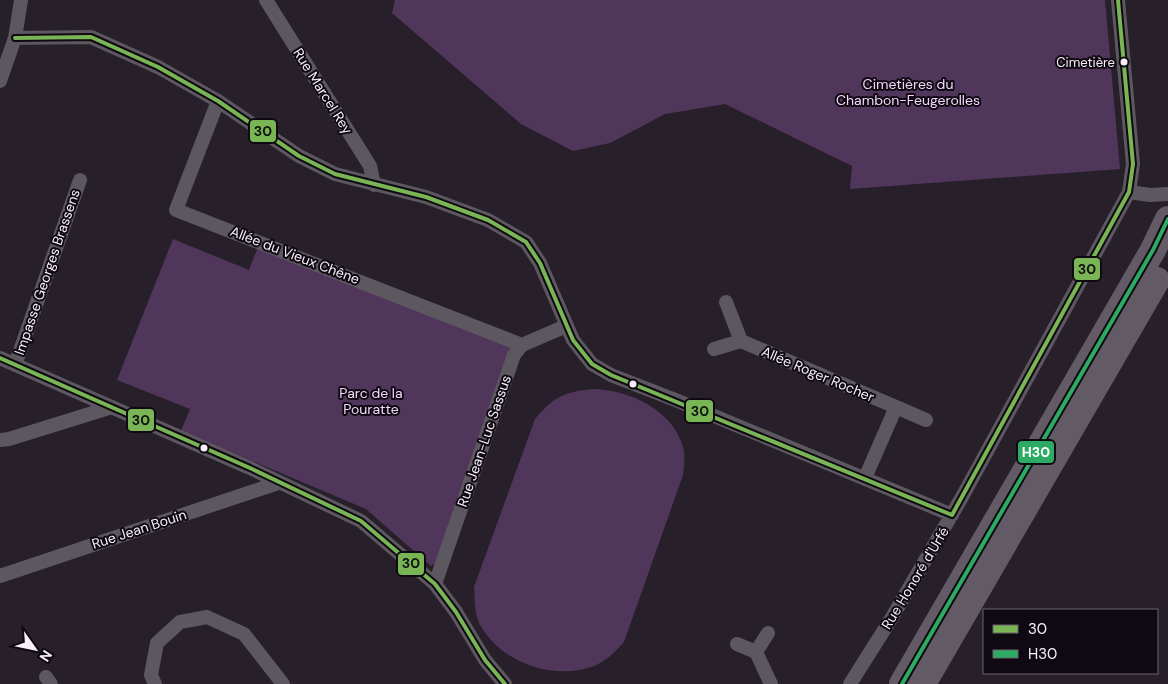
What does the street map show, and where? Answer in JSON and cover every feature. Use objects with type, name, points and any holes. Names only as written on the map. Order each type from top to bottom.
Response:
[{"type":"highway","points":[[902,684],[1153,250],[1168,219]]},
{"type":"highway","points":[[924,684],[1168,261]]},
{"type":"highway","points":[[1130,327],[1168,275]]},
{"type":"street","points":[[0,81],[15,38],[21,0]]},
{"type":"street","name":"Rue Marcel Rey","points":[[266,0],[370,166],[374,185]]},
{"type":"street","name":"Rue Honoré d'Urfé","points":[[850,684],[891,620],[952,515],[1129,192],[1133,164],[1118,0]]},
{"type":"street","points":[[15,38],[91,37],[158,67],[218,101],[299,156],[336,174],[426,197],[469,211],[507,230],[526,242],[540,262],[566,326],[582,353],[592,364],[610,375],[678,400],[952,515]]},
{"type":"street","name":"Allée du Vieux Chêne","points":[[218,101],[176,210],[522,345]]},
{"type":"street","name":"Impasse Georges Brassens","points":[[15,364],[80,180]]},
{"type":"street","points":[[1129,192],[1140,195],[1168,194]]},
{"type":"street","points":[[714,348],[741,341],[726,302]]},
{"type":"street","points":[[522,345],[566,326]]},
{"type":"street","name":"Allée Roger Rocher","points":[[741,341],[926,420]]},
{"type":"street","name":"Rue Jean-Luc Sassus","points":[[435,584],[514,355],[522,345]]},
{"type":"street","points":[[0,358],[250,468],[278,483],[348,512],[435,584],[456,612],[485,660],[505,684]]},
{"type":"street","points":[[0,440],[9,439],[112,407]]},
{"type":"street","points":[[865,478],[896,407]]},
{"type":"street","name":"Rue Jean Bouin","points":[[0,576],[278,483]]},
{"type":"street","points":[[155,684],[151,675],[156,643],[180,622],[207,617],[244,634],[283,684]]},
{"type":"street","points":[[756,652],[768,633]]},
{"type":"street","points":[[738,644],[756,652],[771,684]]},
{"type":"green space","name":"Cimetières du Chambon-Feugerolles","points":[[395,0],[1105,0],[1120,169],[850,189],[852,166],[725,104],[665,114],[610,143],[573,151],[521,124],[392,13]]},
{"type":"green space","name":"Parc de la Pouratte","points":[[173,239],[249,270],[258,247],[511,346],[437,562],[431,566],[366,509],[181,431],[190,409],[117,380]]},
{"type":"green space","points":[[594,389],[621,393],[658,411],[676,432],[683,448],[683,475],[624,642],[610,656],[594,666],[579,670],[547,670],[531,666],[516,659],[491,640],[479,623],[475,608],[474,587],[535,419],[548,405],[561,396],[576,391]]},
{"type":"transit line","name":"30","points":[[952,515],[1129,192],[1133,164],[1118,0]]},
{"type":"transit line","name":"30","points":[[15,38],[91,37],[158,67],[218,101],[299,156],[335,174],[426,197],[488,220],[526,242],[540,263],[573,340],[592,364],[611,375],[952,515]]},
{"type":"transit line","name":"H30","points":[[902,684],[1153,250],[1168,219]]},
{"type":"transit line","name":"30","points":[[0,358],[250,468],[361,521],[435,584],[456,612],[485,660],[505,684]]},
{"type":"place","name":"Cimetière","points":[[1124,62]]}]
